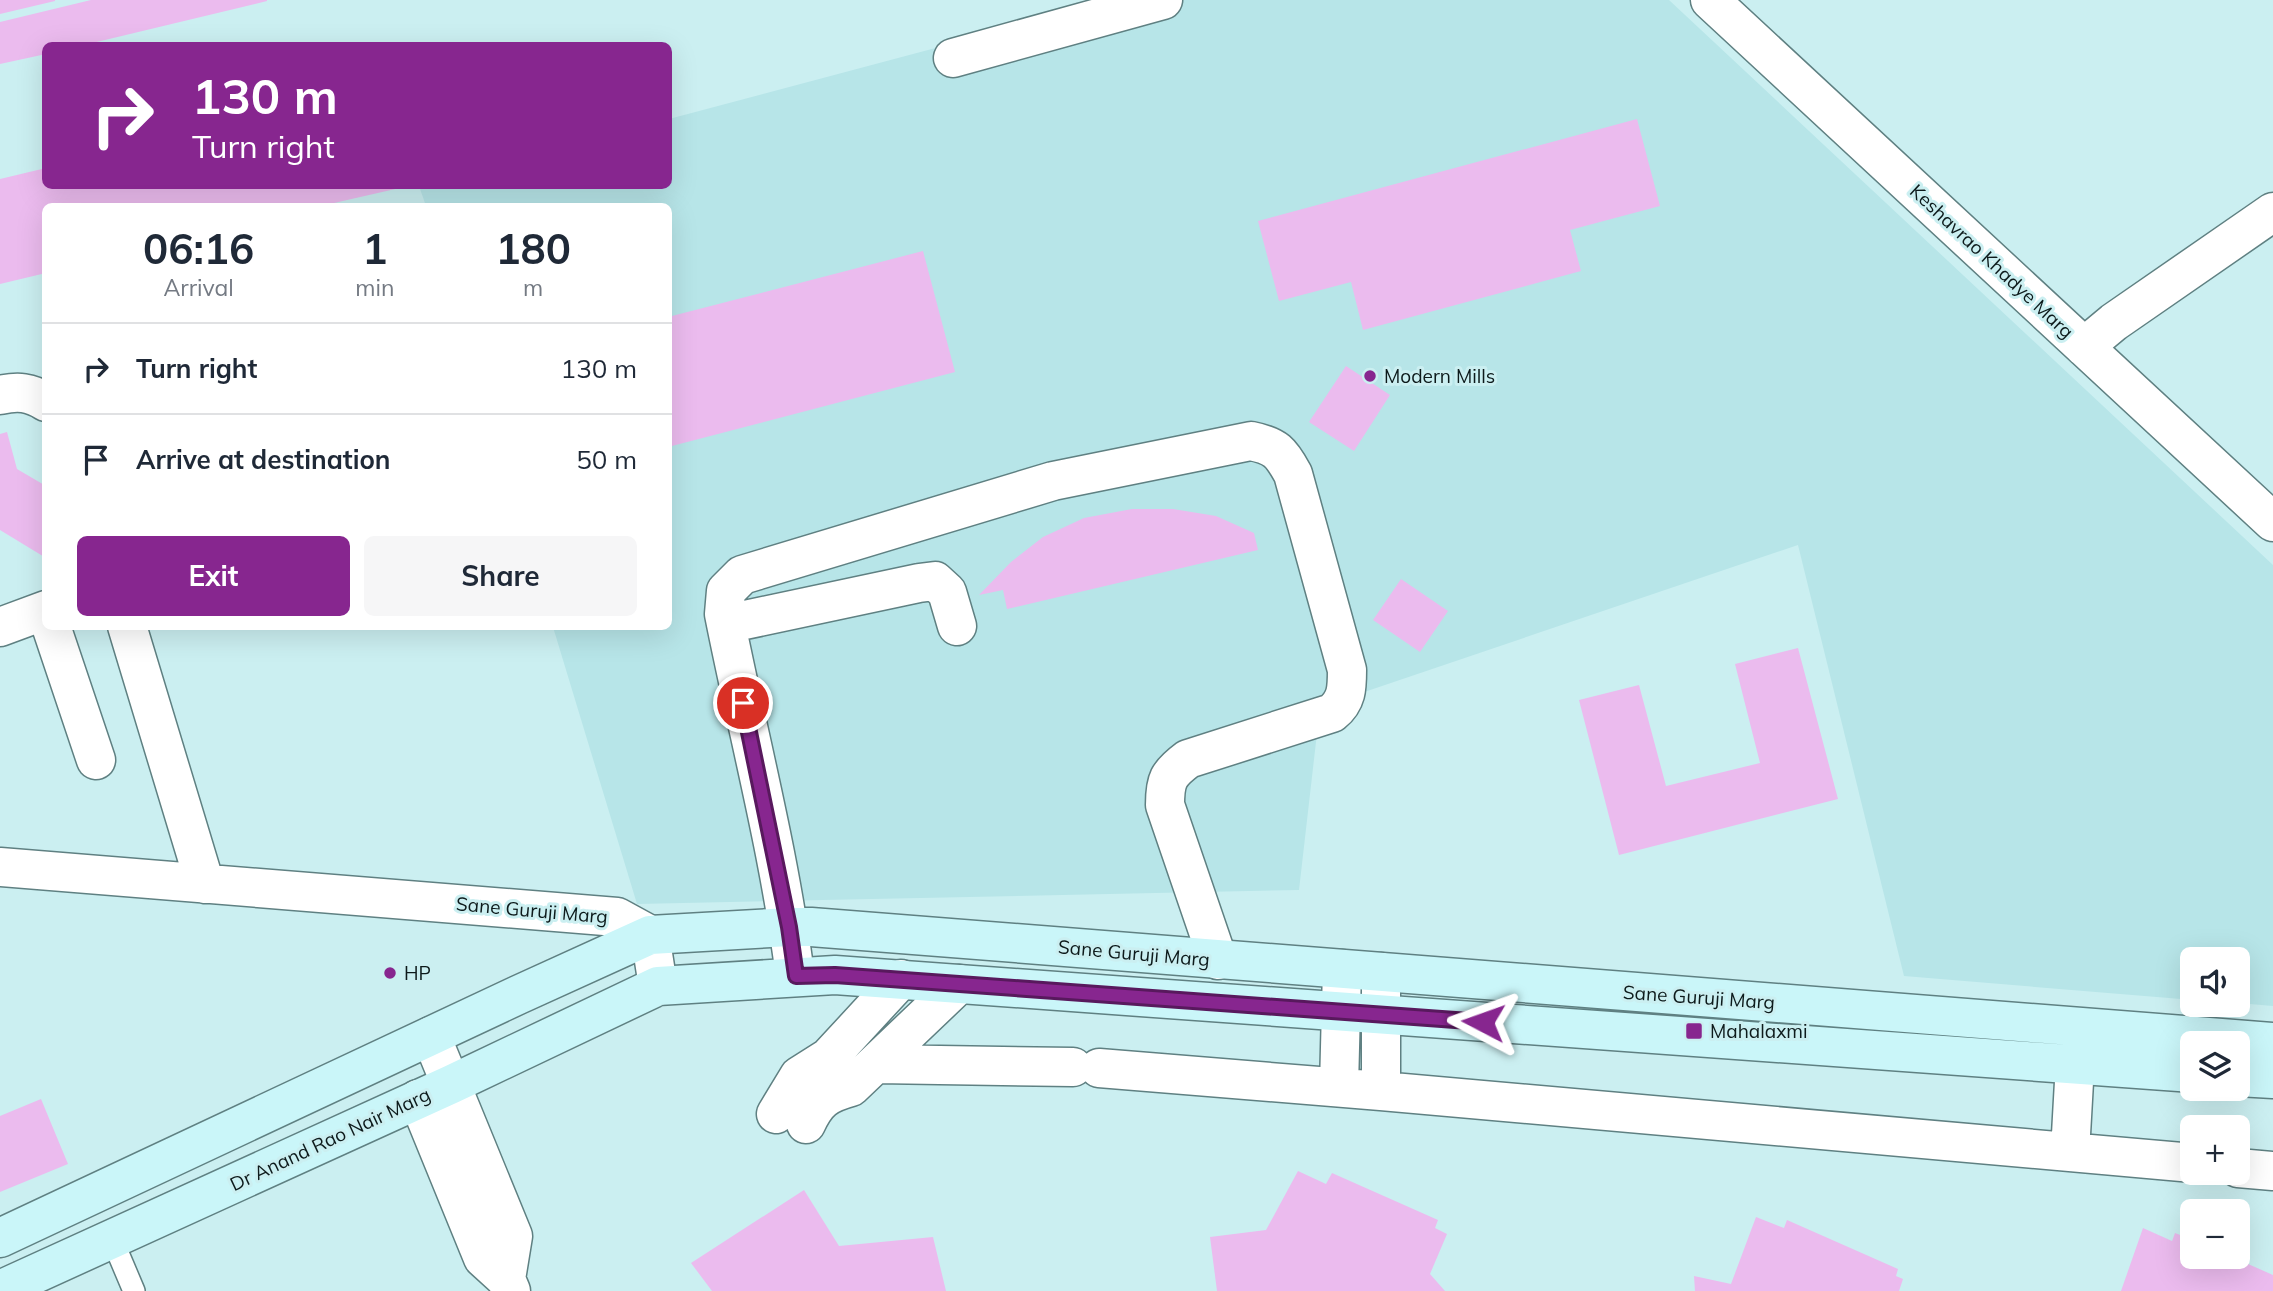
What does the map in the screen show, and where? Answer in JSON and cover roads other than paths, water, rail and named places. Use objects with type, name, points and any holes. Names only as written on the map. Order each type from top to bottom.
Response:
[{"type":"main road","name":"Sane Guruji Marg","points":[[650,935],[789,927],[2273,1042]]},
{"type":"main road","points":[[0,1238],[650,935]]},
{"type":"main road","name":"Sane Guruji Marg","points":[[659,986],[835,975],[2180,1072]]},
{"type":"main road","name":"Dr Anand Rao Nair Marg","points":[[0,1290],[659,986]]},
{"type":"main road","points":[[1611,1031],[1615,991]]},
{"type":"main road","points":[[1863,1049],[1866,1010]]},
{"type":"main road","points":[[2048,1024],[2060,1063]]},
{"type":"main road","points":[[2250,1077],[2273,1079]]},
{"type":"street","points":[[953,58],[1163,0]]},
{"type":"street","name":"Keshavrao Khadye Marg","points":[[1710,0],[2273,523]]},
{"type":"street","points":[[2084,346],[2114,322],[2273,212]]},
{"type":"street","points":[[0,396],[16,391],[33,394],[42,400]]},
{"type":"street","points":[[796,976],[789,927],[724,614],[726,591],[742,576],[1053,481],[1251,441],[1269,445],[1283,456],[1293,474],[1347,670],[1347,690],[1340,706],[1332,713],[1188,759],[1172,771],[1165,788],[1166,805],[1218,960]]},
{"type":"street","points":[[726,624],[935,581],[947,592],[957,626]]},
{"type":"street","points":[[0,627],[42,611]]},
{"type":"street","points":[[52,630],[96,760]]},
{"type":"street","points":[[128,630],[205,884]]},
{"type":"street","name":"Sane Guruji Marg","points":[[0,867],[617,917],[650,935]]},
{"type":"street","points":[[650,935],[659,986]]},
{"type":"street","points":[[1339,1087],[1342,969]]},
{"type":"street","points":[[1381,972],[1381,1091]]},
{"type":"street","points":[[901,979],[829,1057],[799,1076],[791,1119],[811,1112],[828,1094],[850,1087],[959,984]]},
{"type":"street","points":[[431,1035],[435,1091],[513,1236],[509,1285]]},
{"type":"street","points":[[877,1063],[1080,1071],[1339,1087],[2180,1162]]},
{"type":"street","points":[[2060,1063],[2070,1152]]},
{"type":"street","points":[[2250,1169],[2273,1171]]},
{"type":"lane","points":[[112,1239],[134,1291]]},
{"type":"place","name":"Modern Mills","points":[[1370,376]]},
{"type":"place","name":"HP","points":[[390,973]]},
{"type":"place","name":"Mahalaxmi","points":[[1694,1031]]}]
